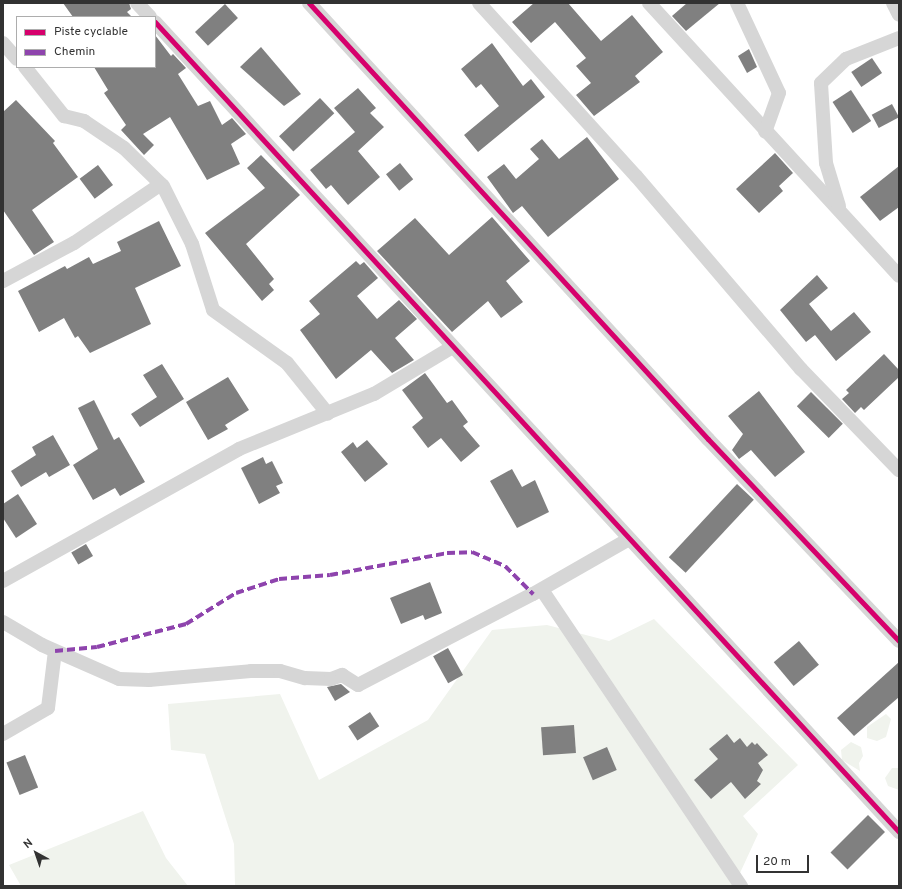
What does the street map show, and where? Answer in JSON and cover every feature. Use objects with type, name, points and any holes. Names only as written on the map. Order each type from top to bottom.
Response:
[{"type":"street","points":[[136,3],[149,16]]},
{"type":"street","points":[[309,3],[708,439],[899,641]]},
{"type":"street","points":[[479,3],[636,176],[800,369],[899,470]]},
{"type":"street","points":[[649,3],[765,132],[840,209],[899,276]]},
{"type":"street","points":[[737,3],[779,93],[765,132]]},
{"type":"street","points":[[893,3],[899,15]]},
{"type":"street","points":[[156,23],[240,111],[452,348],[899,832]]},
{"type":"street","points":[[840,209],[826,163],[821,83],[846,58],[899,38]]},
{"type":"street","points":[[3,43],[16,58]]},
{"type":"street","points":[[26,68],[64,116],[84,121],[124,148],[161,184],[192,244],[214,310],[288,363],[328,414]]},
{"type":"street","points":[[3,281],[74,243],[161,184]]},
{"type":"street","points":[[3,581],[239,449],[374,394],[452,348]]},
{"type":"street","points":[[3,622],[55,651],[119,679],[149,680],[251,671],[280,672],[305,678],[331,679],[342,675],[358,685],[542,590],[629,539]]},
{"type":"street","points":[[542,590],[741,886]]},
{"type":"street","points":[[3,734],[48,708],[55,651]]},
{"type":"shaded area","points":[[654,619],[798,765],[743,816],[758,834],[734,886],[235,886],[234,844],[205,754],[171,750],[168,704],[280,694],[319,780],[428,720],[492,630],[547,625],[609,641]]},
{"type":"shaded area","points":[[886,714],[891,719],[886,737],[877,741],[867,738],[867,727]]},
{"type":"shaded area","points":[[851,742],[861,747],[863,756],[859,763],[860,771],[842,760],[841,750]]},
{"type":"shaded area","points":[[892,768],[899,768],[899,790],[888,786],[885,778]]},
{"type":"shaded area","points":[[143,811],[166,858],[188,886],[21,886],[9,865]]},
{"type":"building","points":[[63,3],[129,3],[131,9],[127,12],[131,16],[72,16]]},
{"type":"building","points":[[534,3],[568,3],[601,41],[632,15],[663,52],[635,76],[640,82],[594,116],[576,95],[591,83],[576,66],[586,58],[555,22],[531,43],[512,22]]},
{"type":"building","points":[[687,3],[720,3],[686,31],[672,16]]},
{"type":"building","points":[[225,4],[238,18],[208,46],[195,32]]},
{"type":"building","points":[[156,36],[171,56],[173,54],[186,68],[178,74],[198,106],[210,101],[222,125],[232,118],[246,134],[231,144],[240,164],[207,180],[170,117],[143,134],[154,145],[144,155],[121,130],[126,125],[104,93],[108,90],[95,68],[156,68]]},
{"type":"building","points":[[492,43],[523,86],[531,79],[545,97],[478,152],[464,135],[499,106],[481,84],[476,88],[461,69]]},
{"type":"building","points":[[261,47],[301,94],[284,106],[240,67]]},
{"type":"building","points":[[749,49],[757,67],[747,73],[738,56]]},
{"type":"building","points":[[872,58],[882,73],[861,87],[851,72]]},
{"type":"building","points":[[358,88],[376,108],[370,113],[384,127],[358,151],[380,177],[348,205],[331,185],[326,189],[310,170],[355,132],[334,108]]},
{"type":"building","points":[[851,90],[871,121],[853,133],[833,102]]},
{"type":"building","points":[[320,98],[334,113],[293,152],[279,136]]},
{"type":"building","points":[[16,100],[55,141],[53,143],[78,177],[32,210],[54,242],[34,255],[3,210],[3,112]]},
{"type":"building","points":[[892,104],[899,117],[879,128],[872,115]]},
{"type":"building","points":[[587,137],[619,179],[548,237],[522,206],[513,213],[487,177],[504,164],[516,179],[539,159],[530,149],[542,139],[559,159]]},
{"type":"building","points":[[775,153],[793,173],[779,186],[783,191],[759,213],[736,189]]},
{"type":"building","points":[[261,155],[300,195],[246,244],[274,279],[269,284],[274,290],[262,301],[205,233],[265,188],[247,168]]},
{"type":"building","points":[[400,163],[413,179],[399,191],[386,174]]},
{"type":"building","points":[[98,165],[113,185],[95,199],[80,179]]},
{"type":"building","points":[[899,166],[899,207],[880,221],[860,197]]},
{"type":"building","points":[[492,217],[530,261],[506,281],[523,302],[501,318],[488,301],[452,332],[377,251],[415,218],[449,255]]},
{"type":"building","points":[[159,221],[181,266],[135,288],[151,324],[90,353],[78,336],[75,338],[64,318],[39,332],[18,291],[65,266],[67,269],[89,257],[93,264],[121,251],[117,242]]},
{"type":"building","points":[[356,261],[360,265],[364,262],[378,278],[357,296],[377,319],[399,300],[417,319],[395,338],[414,360],[392,373],[371,350],[336,379],[300,330],[320,314],[309,301]]},
{"type":"building","points":[[817,275],[828,288],[809,304],[831,331],[854,312],[871,332],[836,361],[815,335],[806,342],[780,310]]},
{"type":"building","points":[[884,354],[899,370],[899,377],[864,410],[861,407],[855,413],[842,399],[849,393],[846,390]]},
{"type":"building","points":[[162,364],[184,399],[140,427],[131,414],[157,397],[143,375]]},
{"type":"building","points":[[425,373],[447,403],[452,400],[468,422],[463,426],[480,446],[461,462],[441,438],[428,448],[412,427],[423,418],[402,390]]},
{"type":"building","points":[[228,377],[249,410],[225,425],[228,429],[208,440],[186,402]]},
{"type":"building","points":[[759,391],[805,452],[775,477],[751,450],[739,459],[732,450],[743,434],[728,416]]},
{"type":"building","points":[[811,392],[843,424],[829,438],[797,406]]},
{"type":"building","points":[[94,400],[114,440],[119,437],[145,482],[120,496],[115,488],[93,500],[73,465],[98,449],[78,408]]},
{"type":"building","points":[[53,435],[70,465],[49,477],[46,472],[21,487],[11,471],[36,455],[32,447]]},
{"type":"building","points":[[367,440],[388,464],[365,482],[341,452],[353,442],[357,448]]},
{"type":"building","points":[[263,457],[266,464],[272,461],[283,483],[276,486],[280,493],[259,504],[241,468]]},
{"type":"building","points":[[512,469],[522,487],[535,480],[549,512],[517,528],[490,481]]},
{"type":"building","points":[[737,484],[754,500],[686,573],[669,557]]},
{"type":"building","points":[[18,494],[37,524],[16,538],[3,518],[3,504]]},
{"type":"building","points":[[86,544],[93,556],[78,565],[71,552]]},
{"type":"building","points":[[430,582],[442,613],[425,620],[423,615],[401,624],[390,598]]},
{"type":"building","points":[[799,641],[819,665],[794,686],[774,662]]},
{"type":"building","points":[[448,648],[463,675],[448,683],[433,656]]},
{"type":"building","points":[[899,662],[899,697],[854,736],[837,718]]},
{"type":"building","points":[[341,684],[350,692],[335,701],[327,687]]},
{"type":"building","points":[[370,712],[379,726],[357,740],[348,726]]},
{"type":"building","points":[[574,725],[576,753],[543,755],[541,727]]},
{"type":"building","points":[[727,734],[734,743],[740,738],[747,747],[752,742],[755,745],[757,743],[768,755],[758,763],[763,770],[757,781],[761,784],[745,799],[731,782],[711,799],[694,780],[718,759],[709,749]]},
{"type":"building","points":[[607,747],[617,770],[593,780],[583,757]]},
{"type":"building","points":[[25,755],[38,787],[20,795],[6,762]]},
{"type":"building","points":[[868,815],[885,832],[847,869],[831,852]]},
{"type":"marked path","points":[[55,651],[97,647],[186,624],[236,593],[279,579],[330,575],[447,553],[472,552],[505,566],[533,594]]},
{"type":"cycle path","points":[[309,3],[708,439],[899,641]]},
{"type":"cycle path","points":[[156,23],[899,832]]}]
